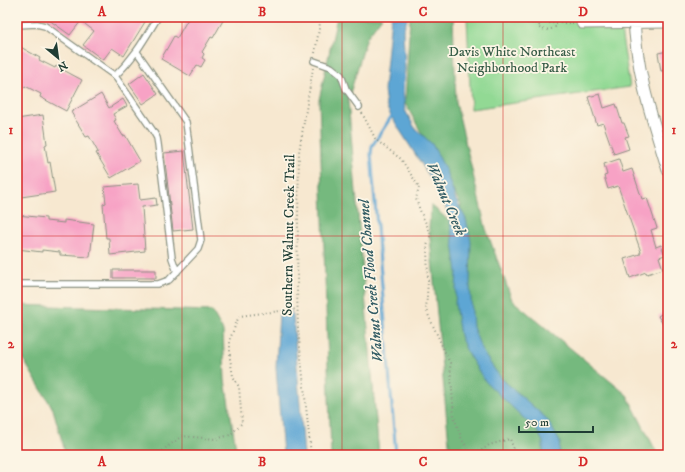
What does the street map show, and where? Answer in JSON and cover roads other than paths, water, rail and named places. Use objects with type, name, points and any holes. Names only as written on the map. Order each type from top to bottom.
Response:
[{"type":"street","points":[[634,20],[637,57],[641,81],[668,170]]},
{"type":"street","points":[[582,23],[634,20],[668,22]]},
{"type":"lane","points":[[37,17],[37,24]]},
{"type":"lane","points":[[114,76],[127,65],[137,52],[158,17]]},
{"type":"lane","points":[[17,25],[37,24],[45,26],[114,76],[157,138],[172,258],[177,272]]},
{"type":"lane","points":[[17,284],[158,284],[169,280],[198,249],[201,240],[186,122],[137,52]]},
{"type":"lane","points":[[314,61],[331,67],[340,75],[346,89],[359,107]]},
{"type":"water","name":"Walnut Creek","points":[[391,17],[408,17],[403,30],[405,69],[403,88],[405,110],[415,128],[432,144],[446,171],[456,200],[466,219],[471,241],[470,286],[473,327],[482,351],[502,379],[547,419],[560,442],[559,455],[543,455],[543,442],[538,432],[485,381],[468,354],[460,336],[455,304],[457,272],[449,214],[428,174],[392,118],[386,106],[384,90]]},
{"type":"water","points":[[290,310],[293,315],[304,455],[283,455],[276,368],[279,313]]},
{"type":"waterway","name":"Walnut Creek Flood Channel","points":[[393,114],[372,146],[371,154],[396,455]]},
{"type":"park label","name":"Davis White Northeast Neighborhood Park","points":[[512,60]]}]
